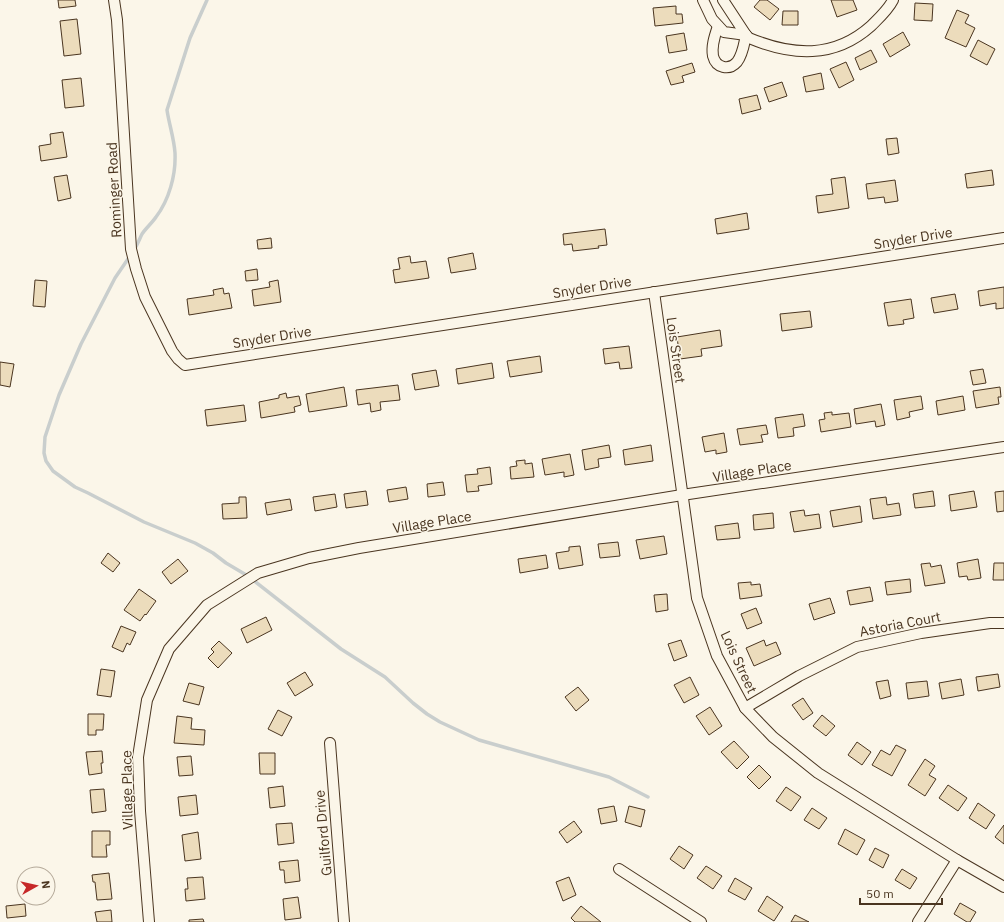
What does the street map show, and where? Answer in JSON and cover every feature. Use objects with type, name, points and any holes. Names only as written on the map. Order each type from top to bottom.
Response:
[{"type":"street","name":"Rominger Road","points":[[114,0],[117,20],[131,249],[145,297],[172,351],[185,365]]},
{"type":"street","points":[[703,0],[712,19],[724,32],[746,35],[758,42],[777,48],[812,52],[846,43],[867,29],[882,15],[893,0]]},
{"type":"street","points":[[718,26],[714,40],[713,56],[716,63],[722,67],[729,67],[737,62],[743,50],[746,35],[723,0]]},
{"type":"street","name":"Snyder Drive","points":[[185,365],[1004,238]]},
{"type":"street","name":"Lois Street","points":[[654,292],[697,598],[717,656],[746,708],[773,737],[818,773],[957,860],[1004,887]]},
{"type":"street","name":"Village Place","points":[[149,922],[140,811],[138,757],[147,700],[169,649],[207,605],[258,573],[309,558],[682,496],[1004,447]]},
{"type":"street","name":"Astoria Court","points":[[746,708],[799,676],[857,646],[921,633],[990,623],[1004,623]]},
{"type":"street","name":"Guilford Drive","points":[[330,743],[344,922]]},
{"type":"street","points":[[918,922],[957,860]]},
{"type":"street","points":[[619,869],[701,922]]},
{"type":"building","points":[[58,0],[75,0],[76,6],[59,8]]},
{"type":"building","points":[[760,0],[767,0],[779,9],[770,20],[754,7]]},
{"type":"building","points":[[831,0],[853,0],[857,10],[837,17]]},
{"type":"building","points":[[915,3],[933,4],[932,21],[914,20]]},
{"type":"building","points":[[676,6],[676,14],[682,14],[683,23],[655,26],[653,8]]},
{"type":"building","points":[[957,10],[969,15],[965,23],[975,28],[966,47],[945,38]]},
{"type":"building","points":[[783,11],[798,11],[798,25],[782,25]]},
{"type":"building","points":[[77,19],[81,54],[64,56],[60,21]]},
{"type":"building","points":[[903,32],[910,45],[890,57],[883,44]]},
{"type":"building","points":[[684,33],[687,50],[669,53],[666,36]]},
{"type":"building","points":[[978,40],[995,49],[987,65],[970,56]]},
{"type":"building","points":[[871,50],[877,62],[860,70],[855,58]]},
{"type":"building","points":[[846,62],[854,80],[839,88],[830,69]]},
{"type":"building","points":[[692,63],[695,72],[682,76],[684,82],[671,85],[666,71]]},
{"type":"building","points":[[821,73],[824,89],[806,92],[803,77]]},
{"type":"building","points":[[81,78],[84,106],[65,108],[62,80]]},
{"type":"building","points":[[782,82],[787,96],[769,102],[764,88]]},
{"type":"building","points":[[757,95],[761,109],[742,114],[739,99]]},
{"type":"building","points":[[63,132],[67,157],[41,161],[39,146],[51,144],[50,134]]},
{"type":"building","points":[[897,138],[899,153],[888,155],[886,139]]},
{"type":"building","points":[[992,170],[994,185],[967,188],[965,174]]},
{"type":"building","points":[[67,175],[71,198],[58,201],[54,177]]},
{"type":"building","points":[[845,177],[849,208],[818,213],[816,196],[833,194],[831,179]]},
{"type":"building","points":[[895,180],[898,201],[885,203],[884,197],[868,199],[866,184]]},
{"type":"building","points":[[747,213],[749,229],[717,234],[715,219]]},
{"type":"building","points":[[605,229],[607,245],[598,246],[599,248],[573,251],[572,244],[564,245],[563,234]]},
{"type":"building","points":[[271,238],[272,248],[258,249],[257,240]]},
{"type":"building","points":[[473,253],[476,269],[451,273],[448,258]]},
{"type":"building","points":[[410,256],[411,263],[426,261],[429,278],[395,283],[393,270],[400,269],[398,258]]},
{"type":"building","points":[[257,269],[258,280],[246,281],[245,271]]},
{"type":"building","points":[[35,280],[47,281],[45,307],[33,306]]},
{"type":"building","points":[[278,280],[281,302],[254,306],[252,290],[270,287],[269,282]]},
{"type":"building","points":[[1004,287],[1004,308],[996,309],[996,303],[980,306],[978,291]]},
{"type":"building","points":[[223,288],[224,294],[229,293],[232,308],[189,315],[187,299],[214,295],[213,290]]},
{"type":"building","points":[[955,294],[958,309],[934,313],[931,298]]},
{"type":"building","points":[[911,299],[914,318],[903,320],[904,324],[888,326],[884,303]]},
{"type":"building","points":[[810,311],[812,327],[782,331],[780,314]]},
{"type":"building","points":[[720,330],[722,346],[701,349],[702,356],[680,359],[677,337]]},
{"type":"building","points":[[629,346],[632,368],[620,369],[619,362],[605,364],[603,349]]},
{"type":"building","points":[[540,356],[542,372],[510,377],[507,361]]},
{"type":"building","points":[[0,362],[14,364],[10,387],[0,385]]},
{"type":"building","points":[[492,363],[494,378],[458,384],[456,369]]},
{"type":"building","points":[[983,369],[986,383],[973,385],[970,371]]},
{"type":"building","points":[[436,370],[439,386],[415,390],[412,374]]},
{"type":"building","points":[[398,385],[400,400],[380,402],[381,410],[371,412],[370,403],[358,405],[356,390]]},
{"type":"building","points":[[344,387],[347,406],[309,412],[306,394]]},
{"type":"building","points":[[1000,387],[1001,397],[998,397],[999,404],[976,408],[973,391]]},
{"type":"building","points":[[286,393],[287,398],[299,396],[301,405],[294,407],[295,412],[261,418],[259,402],[279,398],[279,395]]},
{"type":"building","points":[[921,396],[923,409],[909,412],[910,417],[897,420],[894,400]]},
{"type":"building","points":[[963,396],[965,410],[938,415],[936,401]]},
{"type":"building","points":[[881,404],[885,425],[876,427],[875,421],[856,424],[854,409]]},
{"type":"building","points":[[244,405],[246,421],[207,426],[205,410]]},
{"type":"building","points":[[832,412],[832,415],[849,413],[851,427],[821,432],[819,420],[825,419],[824,413]]},
{"type":"building","points":[[803,414],[805,426],[793,428],[794,436],[778,438],[775,418]]},
{"type":"building","points":[[766,425],[768,434],[761,435],[763,442],[740,445],[737,429]]},
{"type":"building","points":[[724,433],[727,452],[716,454],[716,450],[705,452],[702,437]]},
{"type":"building","points":[[609,445],[611,457],[598,459],[599,467],[585,470],[582,450]]},
{"type":"building","points":[[651,445],[653,461],[625,465],[623,450]]},
{"type":"building","points":[[570,454],[574,475],[564,477],[564,472],[545,475],[542,459]]},
{"type":"building","points":[[525,460],[525,464],[532,463],[534,477],[511,479],[510,467],[517,466],[516,461]]},
{"type":"building","points":[[490,467],[492,484],[478,486],[479,491],[467,492],[465,475],[478,474],[477,469]]},
{"type":"building","points":[[443,482],[445,495],[428,497],[427,484]]},
{"type":"building","points":[[406,487],[408,499],[389,502],[387,490]]},
{"type":"building","points":[[366,491],[368,505],[346,508],[344,494]]},
{"type":"building","points":[[933,491],[935,506],[915,508],[913,494]]},
{"type":"building","points":[[974,491],[977,507],[951,511],[949,495]]},
{"type":"building","points":[[1004,491],[1004,511],[997,512],[995,492]]},
{"type":"building","points":[[335,494],[337,507],[315,511],[313,497]]},
{"type":"building","points":[[239,497],[246,497],[247,518],[223,519],[222,504],[239,503]]},
{"type":"building","points":[[886,497],[887,505],[899,503],[901,515],[873,519],[870,499]]},
{"type":"building","points":[[290,499],[292,510],[267,515],[265,503]]},
{"type":"building","points":[[860,506],[862,522],[833,527],[830,511]]},
{"type":"building","points":[[804,510],[805,516],[819,514],[821,528],[794,532],[790,512]]},
{"type":"building","points":[[773,513],[774,528],[754,530],[753,515]]},
{"type":"building","points":[[738,523],[740,538],[717,540],[715,526]]},
{"type":"building","points":[[664,536],[667,554],[640,559],[636,540]]},
{"type":"building","points":[[618,542],[620,556],[600,558],[598,544]]},
{"type":"building","points":[[580,546],[583,565],[559,569],[556,553],[569,551],[569,547]]},
{"type":"building","points":[[108,553],[120,563],[113,572],[101,563]]},
{"type":"building","points":[[546,555],[548,568],[520,573],[518,559]]},
{"type":"building","points":[[178,559],[188,571],[171,584],[162,572]]},
{"type":"building","points":[[978,559],[981,578],[968,580],[967,576],[959,577],[957,563]]},
{"type":"building","points":[[930,563],[931,567],[941,565],[945,583],[925,586],[921,564]]},
{"type":"building","points":[[994,563],[1004,563],[1004,580],[993,580]]},
{"type":"building","points":[[910,579],[911,592],[887,595],[885,582]]},
{"type":"building","points":[[751,582],[751,585],[760,584],[762,596],[740,599],[738,583]]},
{"type":"building","points":[[870,587],[873,601],[850,605],[847,591]]},
{"type":"building","points":[[139,589],[156,601],[140,621],[124,610]]},
{"type":"building","points":[[667,594],[668,610],[656,612],[654,595]]},
{"type":"building","points":[[830,598],[835,613],[814,620],[809,604]]},
{"type":"building","points":[[756,608],[762,623],[747,629],[741,614]]},
{"type":"building","points":[[266,617],[272,630],[247,643],[241,629]]},
{"type":"building","points":[[121,626],[136,632],[130,645],[127,643],[123,652],[112,647]]},
{"type":"building","points":[[681,640],[687,656],[674,661],[668,644]]},
{"type":"building","points":[[764,640],[766,646],[776,642],[781,654],[754,666],[746,648]]},
{"type":"building","points":[[219,641],[232,653],[218,668],[208,658],[214,652],[211,649]]},
{"type":"building","points":[[101,669],[115,671],[111,697],[97,695]]},
{"type":"building","points":[[305,672],[313,685],[295,696],[287,683]]},
{"type":"building","points":[[998,674],[1000,687],[978,691],[976,677]]},
{"type":"building","points":[[690,677],[699,695],[684,703],[674,685]]},
{"type":"building","points":[[961,679],[964,695],[942,699],[939,683]]},
{"type":"building","points":[[888,680],[891,696],[880,699],[876,682]]},
{"type":"building","points":[[927,681],[929,696],[908,699],[906,683]]},
{"type":"building","points":[[189,683],[204,687],[199,705],[183,701]]},
{"type":"building","points":[[578,687],[589,700],[576,711],[565,697]]},
{"type":"building","points":[[803,698],[813,713],[803,720],[792,705]]},
{"type":"building","points":[[710,707],[722,726],[709,735],[696,716]]},
{"type":"building","points":[[278,710],[292,717],[282,736],[268,729]]},
{"type":"building","points":[[88,714],[104,714],[103,730],[96,730],[96,735],[88,735]]},
{"type":"building","points":[[822,715],[835,726],[826,736],[813,726]]},
{"type":"building","points":[[177,716],[192,718],[191,729],[205,730],[204,745],[174,743]]},
{"type":"building","points":[[734,741],[749,757],[737,769],[721,752]]},
{"type":"building","points":[[857,742],[871,752],[862,765],[848,755]]},
{"type":"building","points":[[896,745],[906,750],[892,776],[872,765],[881,750],[890,755]]},
{"type":"building","points":[[102,751],[102,773],[89,775],[86,752]]},
{"type":"building","points":[[259,753],[275,753],[275,774],[260,774]]},
{"type":"building","points":[[191,756],[193,775],[179,776],[177,757]]},
{"type":"building","points":[[925,759],[935,766],[929,775],[936,779],[925,796],[908,785]]},
{"type":"building","points":[[759,765],[771,777],[759,789],[747,777]]},
{"type":"building","points":[[948,785],[967,798],[958,811],[939,798]]},
{"type":"building","points":[[283,786],[285,806],[270,808],[268,788]]},
{"type":"building","points":[[786,787],[801,797],[791,811],[776,801]]},
{"type":"building","points":[[104,789],[106,811],[92,813],[90,790]]},
{"type":"building","points":[[196,795],[198,814],[180,816],[178,797]]},
{"type":"building","points":[[978,803],[995,815],[986,829],[969,818]]},
{"type":"building","points":[[614,806],[617,821],[601,824],[598,809]]},
{"type":"building","points":[[629,806],[645,810],[641,827],[625,822]]},
{"type":"building","points":[[812,808],[827,818],[819,829],[804,820]]},
{"type":"building","points":[[574,821],[582,832],[567,843],[559,832]]},
{"type":"building","points":[[292,823],[294,843],[278,845],[276,824]]},
{"type":"building","points":[[1004,825],[1004,844],[995,837]]},
{"type":"building","points":[[845,829],[865,840],[857,855],[838,844]]},
{"type":"building","points":[[92,831],[110,831],[110,845],[106,845],[107,857],[92,857]]},
{"type":"building","points":[[198,832],[201,859],[185,861],[182,835]]},
{"type":"building","points":[[679,846],[693,855],[684,869],[670,859]]},
{"type":"building","points":[[875,848],[889,855],[883,868],[869,860]]},
{"type":"building","points":[[298,860],[300,881],[285,883],[284,870],[280,870],[279,862]]},
{"type":"building","points":[[706,866],[722,876],[713,889],[697,878]]},
{"type":"building","points":[[902,869],[917,878],[910,889],[895,880]]},
{"type":"building","points":[[109,873],[112,899],[97,900],[95,882],[93,882],[92,875]]},
{"type":"building","points":[[203,877],[205,899],[186,901],[185,889],[188,889],[187,878]]},
{"type":"building","points":[[569,877],[576,895],[563,901],[556,882]]},
{"type":"building","points":[[735,878],[752,888],[745,900],[728,891]]},
{"type":"building","points":[[767,896],[783,907],[774,921],[758,911]]},
{"type":"building","points":[[298,897],[301,918],[285,920],[283,899]]},
{"type":"building","points":[[960,903],[976,912],[970,922],[967,922],[954,914]]},
{"type":"building","points":[[6,906],[25,906],[26,916],[7,918]]},
{"type":"building","points":[[581,906],[601,922],[575,922],[571,918]]},
{"type":"building","points":[[111,910],[112,922],[97,922],[95,912]]},
{"type":"building","points":[[795,915],[809,922],[791,922]]},
{"type":"building","points":[[203,919],[204,922],[189,922],[189,920]]},
{"type":"waterway","points":[[133,251],[142,234],[161,210],[171,187],[175,153],[167,110],[190,38],[207,0]]},
{"type":"waterway","points":[[130,256],[115,278],[81,344],[59,395],[45,437],[44,453],[46,461],[53,471],[75,487],[144,522],[195,543],[213,553],[226,563],[248,576],[341,649],[385,677],[413,703],[440,722],[479,740],[609,777],[648,797]]}]
